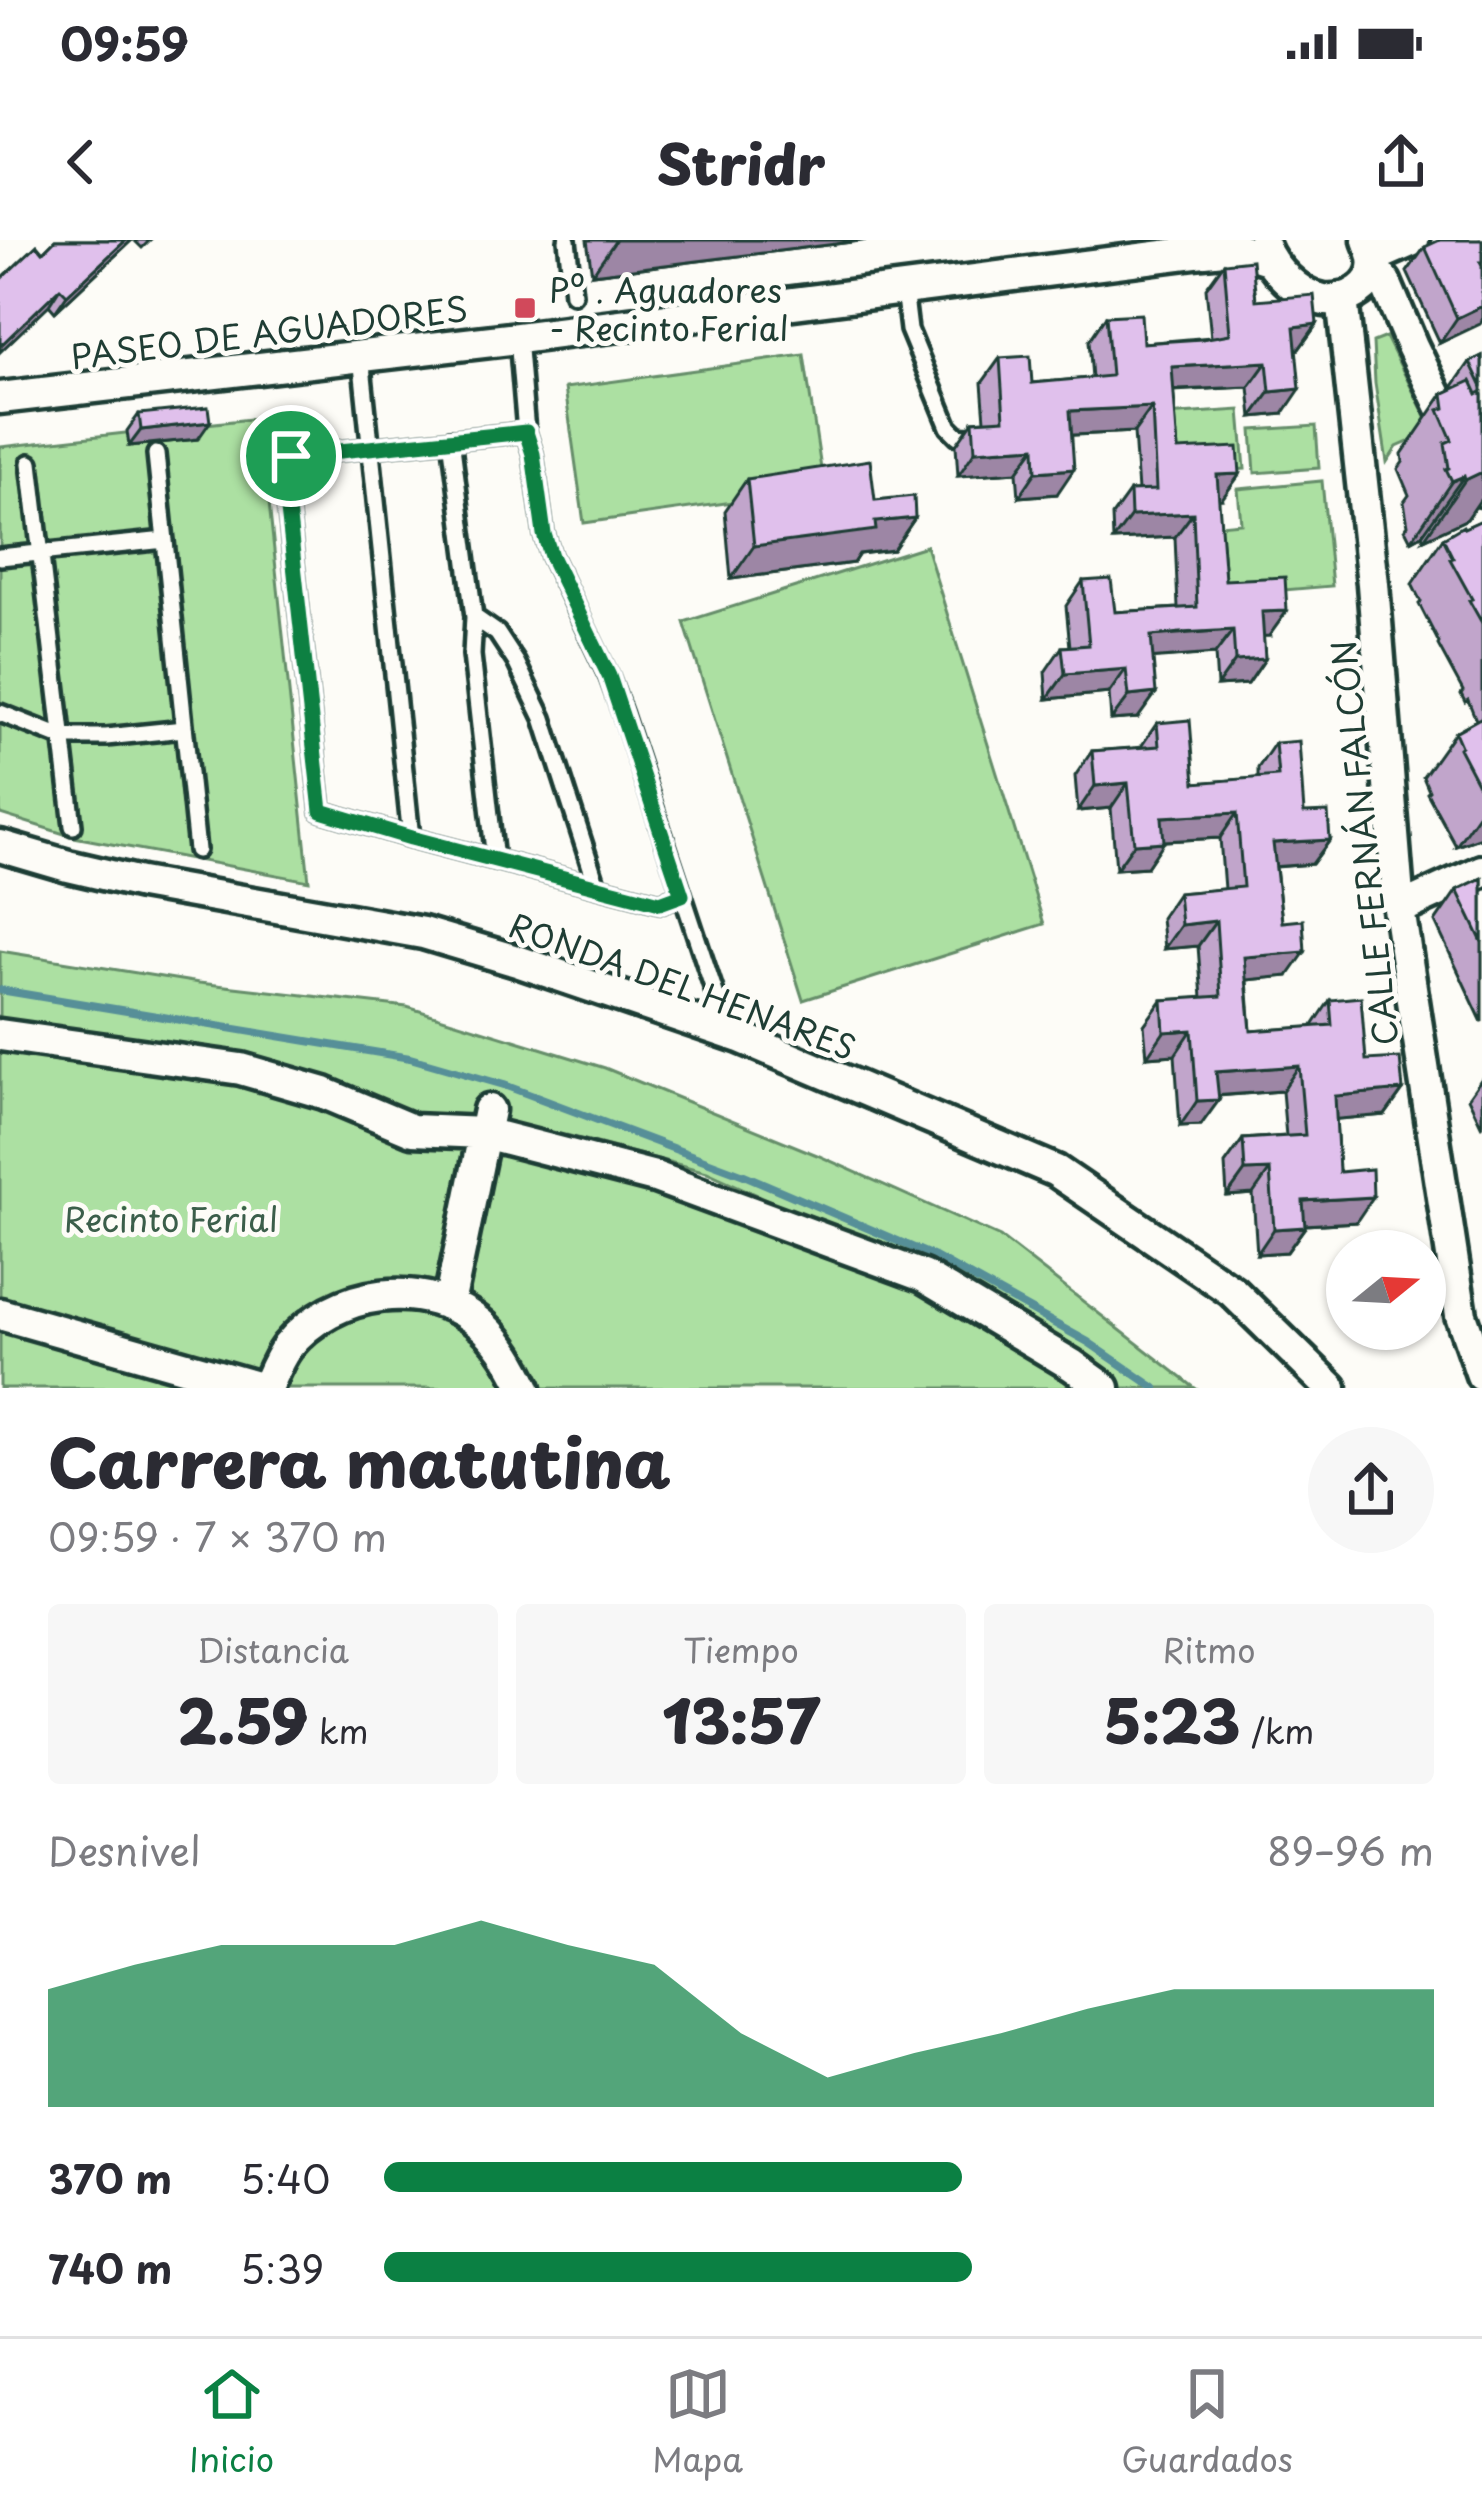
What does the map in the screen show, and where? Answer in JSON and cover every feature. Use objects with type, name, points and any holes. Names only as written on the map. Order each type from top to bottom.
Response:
[{"type":"street","points":[[1251,247],[1303,291],[1323,300],[1413,240]]},
{"type":"street","name":"PASEO DE AGUADORES","points":[[0,398],[1251,247]]},
{"type":"street","points":[[1363,271],[1384,282],[1482,490]]},
{"type":"street","name":"CALLE FERNÁN FALCÓN","points":[[1363,271],[1373,584],[1399,909],[1461,1315],[1476,1342],[1482,1375]]},
{"type":"street","name":"RONDA DEL HENARES","points":[[0,846],[141,883],[423,933],[740,1037],[1056,1171],[1232,1291],[1331,1388]]},
{"type":"street","points":[[1399,909],[1482,871]]},
{"type":"street","points":[[0,1035],[241,1069],[324,1093],[412,1130],[487,1121],[923,1276],[1104,1388]]},
{"type":"street","points":[[449,1304],[487,1121]]},
{"type":"street","points":[[0,1314],[263,1388],[286,1349],[318,1317],[360,1298],[405,1294],[449,1304],[482,1324],[508,1353],[525,1388]]},
{"type":"lane","points":[[567,240],[573,294]]},
{"type":"lane","points":[[904,289],[909,330],[949,427],[958,436],[980,439]]},
{"type":"lane","points":[[518,338],[526,432],[544,534],[609,676],[717,999],[712,1028]]},
{"type":"lane","points":[[361,356],[411,838]]},
{"type":"lane","points":[[526,432],[291,456],[283,464],[321,811],[660,903],[682,895]]},
{"type":"lane","points":[[452,439],[474,617],[472,656],[495,860]]},
{"type":"lane","points":[[156,454],[197,850]]},
{"type":"lane","points":[[30,463],[73,826]]},
{"type":"lane","points":[[0,557],[165,540]]},
{"type":"lane","points":[[474,617],[497,633],[543,718],[597,886]]},
{"type":"lane","points":[[0,713],[61,736],[184,729]]},
{"type":"green space","points":[[1386,337],[1433,431],[1397,447],[1387,462],[1373,342]]},
{"type":"green space","points":[[804,355],[824,489],[584,523],[565,388]]},
{"type":"green space","points":[[1240,410],[1245,469],[1170,474],[1166,415]]},
{"type":"green space","points":[[260,418],[309,881],[74,837],[0,814],[0,447]]},
{"type":"green space","points":[[1316,426],[1319,468],[1255,473],[1252,430]]},
{"type":"green space","points":[[1322,481],[1332,586],[1214,596],[1208,526],[1241,523],[1238,489]]},
{"type":"green space","points":[[926,546],[1044,924],[803,1000],[684,622]]},
{"type":"green space","name":"Recinto Ferial","points":[[0,951],[199,983],[407,1007],[605,1068],[1000,1237],[1195,1388],[1117,1388],[929,1273],[707,1172],[566,1135],[657,1167],[920,1281],[1079,1388],[0,1388]]},
{"type":"building","points":[[55,240],[126,240],[67,295],[60,288],[0,346],[0,280],[37,245],[43,252]]},
{"type":"building","points":[[1440,240],[1482,240],[1482,306],[1457,318],[1425,247]]},
{"type":"building","points":[[1252,260],[1256,300],[1314,295],[1317,324],[1294,327],[1300,389],[1270,392],[1267,362],[1172,367],[1178,450],[1238,447],[1240,474],[1217,475],[1225,580],[1285,577],[1287,611],[1262,612],[1265,659],[1235,661],[1233,630],[1151,636],[1156,693],[1129,696],[1126,669],[1065,674],[1062,647],[1089,645],[1083,581],[1111,579],[1115,612],[1197,607],[1193,513],[1131,516],[1130,491],[1156,490],[1152,407],[1070,411],[1074,469],[1036,472],[1035,447],[975,451],[973,421],[1004,419],[1000,358],[1030,356],[1032,383],[1111,376],[1106,316],[1141,314],[1143,343],[1230,334],[1224,263]]},
{"type":"building","points":[[1482,356],[1482,387],[1470,362]]},
{"type":"building","points":[[1471,381],[1482,395],[1482,472],[1452,481],[1446,469],[1445,443],[1452,440],[1439,410],[1445,408],[1443,394]]},
{"type":"building","points":[[208,407],[210,422],[141,430],[139,414]]},
{"type":"building","points":[[870,460],[875,500],[914,496],[915,518],[875,522],[876,530],[754,546],[747,479]]},
{"type":"building","points":[[1482,520],[1482,623],[1443,538]]},
{"type":"building","points":[[1482,717],[1482,792],[1455,732]]},
{"type":"building","points":[[1190,720],[1195,783],[1278,776],[1275,743],[1299,741],[1304,813],[1328,812],[1330,840],[1273,843],[1282,922],[1303,920],[1305,952],[1244,957],[1251,1031],[1332,1025],[1330,1000],[1361,997],[1366,1060],[1400,1058],[1403,1090],[1335,1096],[1339,1172],[1372,1169],[1373,1197],[1303,1201],[1305,1227],[1274,1229],[1270,1170],[1245,1171],[1243,1139],[1305,1135],[1299,1066],[1216,1072],[1219,1100],[1197,1101],[1192,1030],[1164,1032],[1162,1000],[1221,996],[1216,921],[1181,925],[1178,893],[1243,887],[1237,813],[1162,817],[1164,842],[1134,844],[1128,783],[1095,786],[1092,751],[1159,746],[1157,723]]},
{"type":"building","points":[[1482,878],[1482,942],[1457,890]]},
{"type":"waterway","points":[[0,990],[410,1058],[504,1085],[744,1175],[935,1257],[1088,1342],[1155,1388]]},
{"type":"place","name":"Pº . Aguadores - Recinto Ferial","points":[[525,308]]},
{"type":"route","points":[[526,432],[551,556],[609,676],[682,895],[660,903],[321,811],[284,478],[283,464],[291,456],[526,432]]}]
